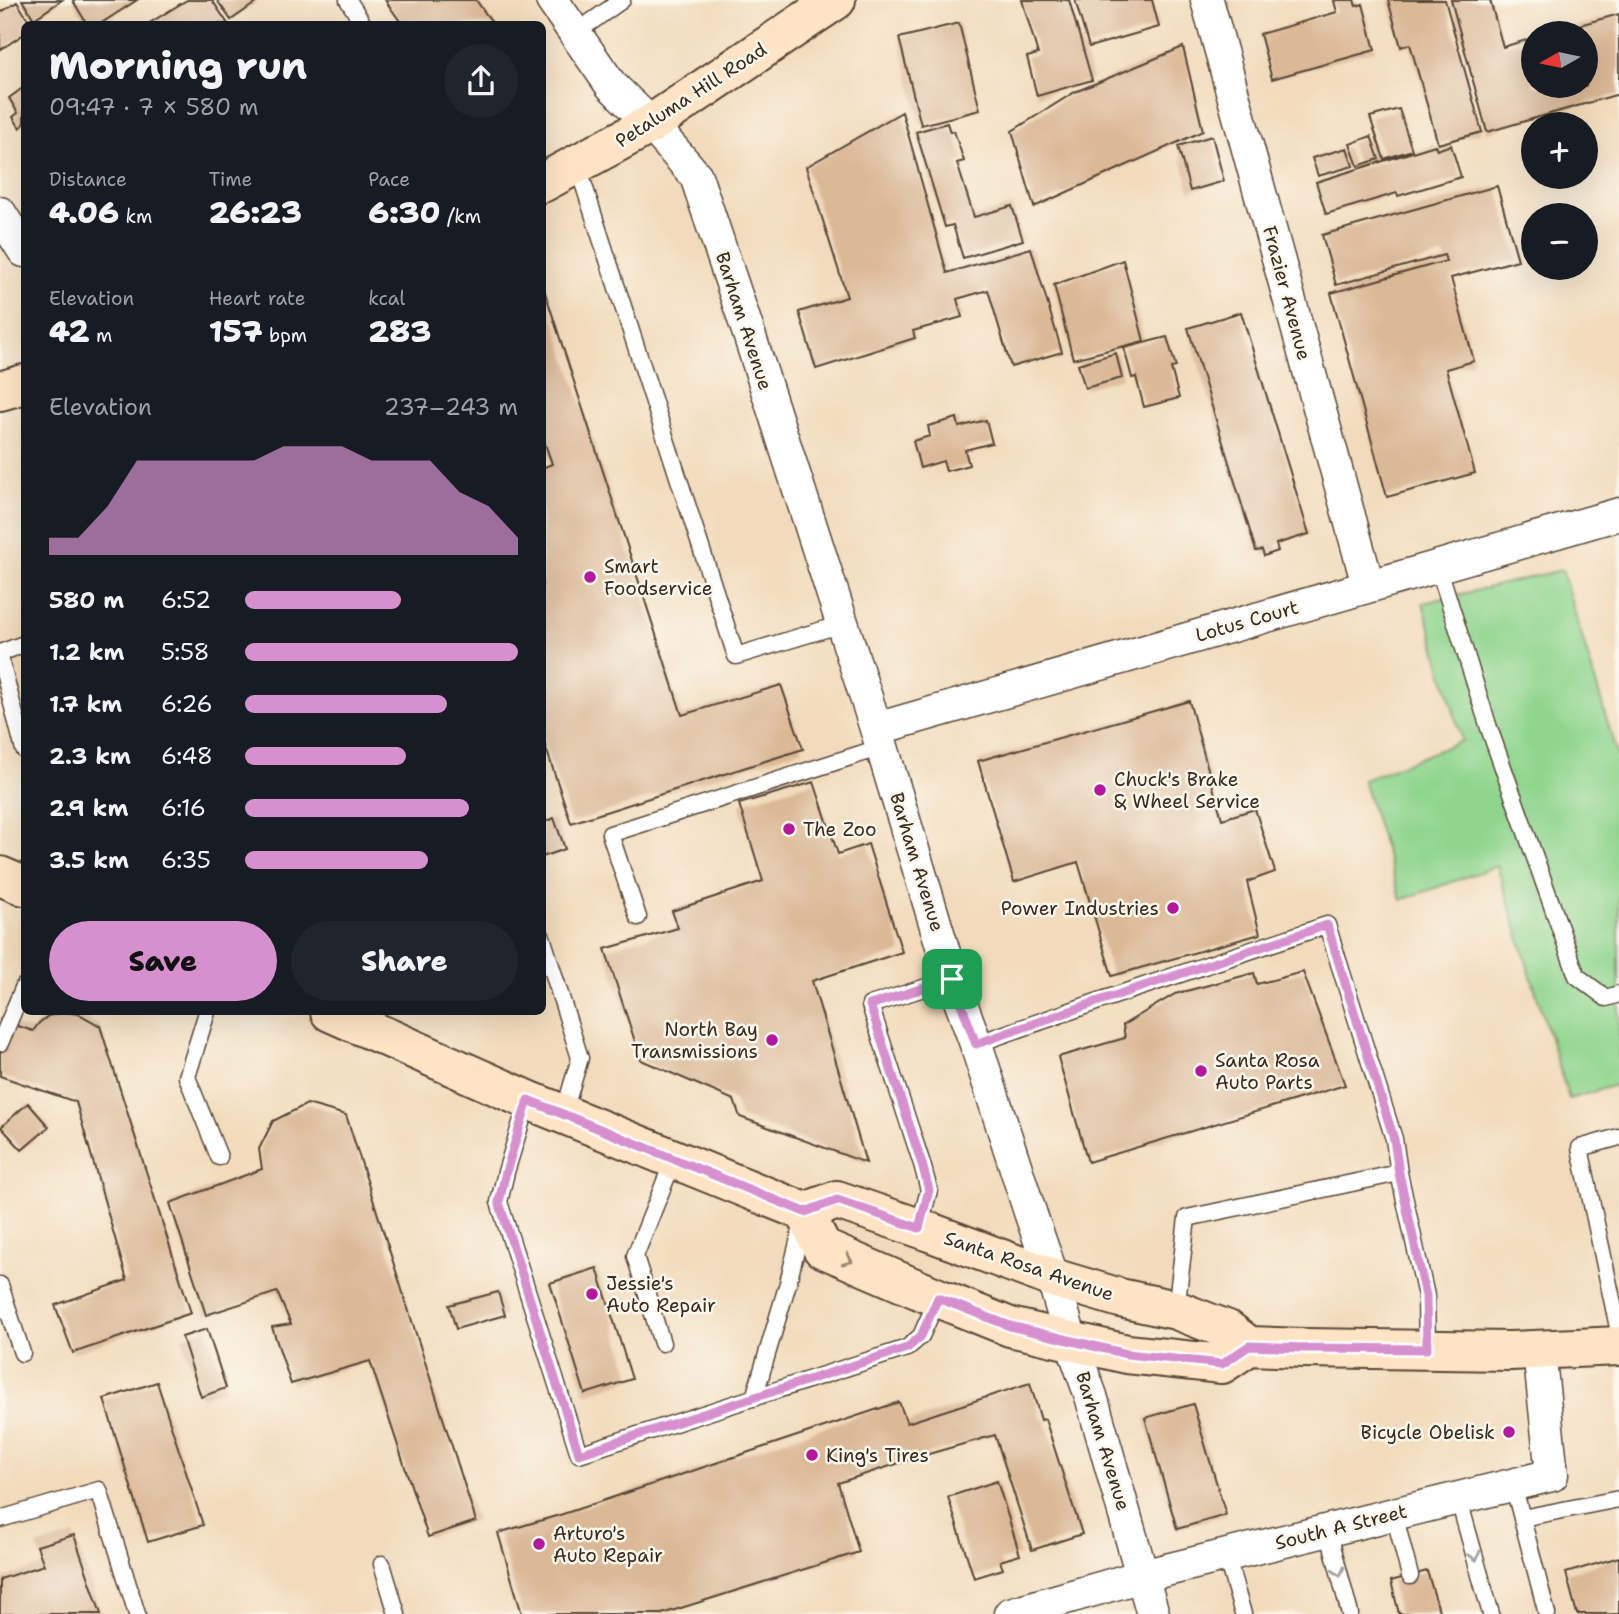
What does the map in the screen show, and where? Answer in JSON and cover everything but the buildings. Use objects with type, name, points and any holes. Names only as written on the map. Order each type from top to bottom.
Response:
[{"type":"main road","name":"Petaluma Hill Road","points":[[546,181],[651,124],[836,0]]},
{"type":"main road","points":[[345,1015],[364,1019],[563,1115],[805,1212],[822,1248],[1010,1326],[1127,1354],[1222,1364],[1249,1346],[1510,1351],[1619,1346]]},
{"type":"main road","name":"Santa Rosa Avenue","points":[[805,1212],[837,1200],[1053,1278],[1120,1298],[1176,1310],[1228,1329],[1249,1346]]},
{"type":"street","name":"Barham Avenue","points":[[552,0],[611,85],[651,124],[696,176],[879,738],[952,979],[976,1044],[1091,1396],[1153,1614]]},
{"type":"street","name":"Frazier Avenue","points":[[1207,0],[1368,585]]},
{"type":"street","points":[[0,213],[21,246]]},
{"type":"street","name":"Lotus Court","points":[[879,738],[1368,585],[1619,514]]},
{"type":"street","name":"South A Street","points":[[1010,1614],[1142,1576],[1552,1475],[1539,1350]]},
{"type":"lane","points":[[348,0],[361,21]]},
{"type":"lane","points":[[574,34],[622,0]]},
{"type":"lane","points":[[577,164],[736,656],[842,624]]},
{"type":"lane","points":[[1437,566],[1489,729],[1577,976],[1606,998],[1619,994]]},
{"type":"lane","points":[[21,645],[0,655],[21,738]]},
{"type":"lane","points":[[638,917],[610,834],[879,738]]},
{"type":"lane","points":[[976,1044],[1327,925],[1394,1139],[1426,1296],[1427,1349]]},
{"type":"lane","points":[[546,950],[580,1058],[563,1115]]},
{"type":"lane","points":[[919,1228],[929,1190],[870,1005],[952,979]]},
{"type":"lane","points":[[0,1043],[21,993]]},
{"type":"lane","points":[[205,1015],[187,1077],[219,1157]]},
{"type":"lane","points":[[528,1100],[499,1202],[579,1454],[907,1348],[921,1336],[938,1298]]},
{"type":"lane","points":[[1619,1138],[1580,1148],[1619,1332]]},
{"type":"lane","points":[[662,1343],[635,1256],[674,1159]]},
{"type":"lane","points":[[1176,1310],[1186,1218],[1399,1173]]},
{"type":"lane","points":[[754,1398],[788,1283],[805,1212]]},
{"type":"lane","points":[[0,1285],[22,1353]]},
{"type":"lane","points":[[1513,1484],[1547,1614]]},
{"type":"lane","points":[[0,1519],[99,1490],[137,1614]]},
{"type":"lane","points":[[1458,1497],[1491,1614]]},
{"type":"lane","points":[[1522,1518],[1619,1499]]},
{"type":"lane","points":[[1394,1514],[1410,1576]]},
{"type":"lane","points":[[1328,1530],[1350,1614]]},
{"type":"lane","points":[[1226,1555],[1243,1614]]},
{"type":"lane","points":[[382,1564],[397,1614]]},
{"type":"green space","points":[[1562,570],[1619,761],[1619,1084],[1569,1099],[1497,866],[1401,900],[1363,780],[1462,741],[1423,603]]},
{"type":"place","name":"Smart Foodservice","points":[[590,577]]},
{"type":"place","name":"Chuck's Brake & Wheel Service","points":[[1100,790]]},
{"type":"place","name":"The Zoo","points":[[789,829]]},
{"type":"place","name":"Power Industries","points":[[1173,908]]},
{"type":"place","name":"North Bay Transmissions","points":[[772,1040]]},
{"type":"place","name":"Santa Rosa Auto Parts","points":[[1201,1071]]},
{"type":"place","name":"Jessie's Auto Repair","points":[[592,1294]]},
{"type":"place","name":"Bicycle Obelisk","points":[[1509,1432]]},
{"type":"place","name":"King's Tires","points":[[812,1455]]},
{"type":"place","name":"Arturo's Auto Repair","points":[[539,1544]]},
{"type":"route","points":[[1327,925],[1394,1139],[1426,1296],[1427,1349],[1249,1346],[1222,1364],[1127,1354],[1010,1326],[938,1298],[921,1336],[907,1348],[579,1454],[499,1202],[528,1100],[805,1212],[837,1200],[919,1228],[929,1190],[870,1005],[952,979],[976,1044],[1327,925]]}]
